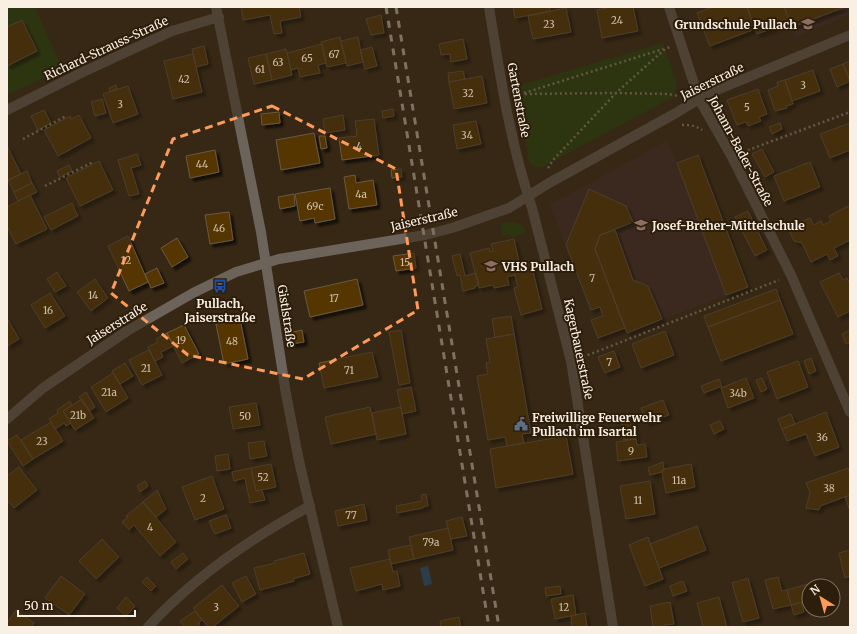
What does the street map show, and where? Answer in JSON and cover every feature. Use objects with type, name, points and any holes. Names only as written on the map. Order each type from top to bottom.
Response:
[{"type":"street","name":"Gartenstraße","points":[[489,7],[502,90],[524,185],[528,196]]},
{"type":"street","name":"Johann-Bader-Straße","points":[[669,7],[699,99],[732,157],[791,275],[850,412]]},
{"type":"street","name":"Richard-Strauss-Straße","points":[[7,110],[83,72],[217,12]]},
{"type":"street","name":"Gistlstraße","points":[[217,12],[266,262],[286,394],[299,461],[338,627]]},
{"type":"street","name":"Jaiserstraße","points":[[7,419],[43,388],[127,331],[193,293],[236,272],[266,262],[424,235],[452,228],[509,208],[549,183],[699,99],[717,90],[850,35]]},
{"type":"street","name":"Kagerbauerstraße","points":[[528,196],[571,361],[613,627]]},
{"type":"street","points":[[148,627],[164,610],[196,581],[222,561],[286,519],[310,506]]},
{"type":"path","points":[[521,94],[680,43]]},
{"type":"path","points":[[543,172],[616,93],[665,49]]},
{"type":"path","points":[[502,90],[521,94],[616,93],[668,94],[678,96]]},
{"type":"path","points":[[732,157],[850,112]]},
{"type":"path","points":[[23,139],[66,116]]},
{"type":"path","points":[[45,186],[93,162]]},
{"type":"path","points":[[571,361],[791,275]]},
{"type":"highlighted area","points":[[272,106],[396,169],[418,310],[303,379],[188,355],[111,293],[173,139]]},
{"type":"shaded area","name":"Grundschule Pullach","points":[[784,7],[850,7],[850,14],[795,37]]},
{"type":"shaded area","name":"Josef-Breher-Mittelschule","points":[[667,141],[677,163],[698,155],[748,287],[627,333],[624,328],[598,338],[591,320],[603,316],[600,307],[591,310],[550,205]]},
{"type":"green space","points":[[7,7],[35,7],[62,69],[7,95]]},
{"type":"green space","points":[[663,43],[677,85],[673,97],[540,168],[532,166],[529,161],[517,86]]},
{"type":"green space","points":[[509,222],[519,224],[526,232],[512,237],[510,234],[503,236],[500,224]]},
{"type":"water","points":[[428,566],[432,584],[424,586],[420,568]]},
{"type":"building","points":[[241,7],[299,7],[301,17],[280,21],[282,33],[274,34],[270,15],[243,20]]},
{"type":"building","points":[[549,7],[550,11],[515,18],[513,8]]},
{"type":"building","points":[[611,7],[633,7],[638,31],[602,38],[597,10]]},
{"type":"building","points":[[712,7],[747,7],[755,29],[710,46],[697,13]]},
{"type":"building","points":[[747,7],[784,7],[790,22],[757,34]]},
{"type":"building","points":[[784,7],[845,7],[792,27]]},
{"type":"building","points":[[566,8],[571,32],[533,39],[528,16]]},
{"type":"building","points":[[381,15],[384,33],[371,35],[366,19]]},
{"type":"building","points":[[22,20],[37,51],[7,66],[7,27]]},
{"type":"building","points":[[340,37],[346,63],[327,67],[321,42]]},
{"type":"building","points":[[358,37],[363,62],[347,66],[341,41]]},
{"type":"building","points":[[463,39],[467,59],[451,62],[450,54],[441,55],[439,44]]},
{"type":"building","points":[[322,44],[326,63],[318,65],[320,73],[300,77],[298,68],[291,70],[287,53]]},
{"type":"building","points":[[204,46],[208,64],[196,67],[192,49]]},
{"type":"building","points":[[372,47],[377,66],[365,69],[360,50]]},
{"type":"building","points":[[286,49],[292,75],[272,80],[266,54]]},
{"type":"building","points":[[193,54],[202,92],[173,99],[164,61]]},
{"type":"building","points":[[266,54],[272,80],[254,84],[248,58]]},
{"type":"building","points":[[850,61],[850,80],[843,64]]},
{"type":"building","points":[[843,64],[850,81],[837,87],[830,69]]},
{"type":"building","points":[[813,70],[820,91],[792,101],[785,80]]},
{"type":"building","points":[[463,71],[465,79],[449,82],[448,73]]},
{"type":"building","points":[[482,76],[487,103],[454,109],[449,82]]},
{"type":"building","points":[[785,80],[793,104],[786,106],[787,108],[775,111],[768,90],[778,86],[777,82]]},
{"type":"building","points":[[116,85],[117,89],[110,92],[109,88]]},
{"type":"building","points":[[128,86],[138,114],[113,123],[103,94]]},
{"type":"building","points":[[758,89],[767,114],[759,117],[761,121],[748,126],[746,122],[737,125],[727,100]]},
{"type":"building","points":[[102,99],[106,113],[95,116],[91,102]]},
{"type":"building","points":[[393,109],[394,116],[383,118],[382,111]]},
{"type":"building","points":[[44,110],[51,123],[38,130],[31,116]]},
{"type":"building","points":[[279,112],[280,123],[262,125],[261,114]]},
{"type":"building","points":[[79,115],[91,138],[58,156],[44,130],[70,116],[71,119]]},
{"type":"building","points":[[343,115],[345,130],[325,133],[323,119]]},
{"type":"building","points":[[374,119],[379,155],[342,160],[339,138],[357,136],[355,121]]},
{"type":"building","points":[[476,121],[481,144],[457,149],[453,125]]},
{"type":"building","points":[[780,123],[782,129],[772,134],[769,127]]},
{"type":"building","points":[[850,123],[850,150],[830,158],[820,134]]},
{"type":"building","points":[[314,133],[320,163],[281,170],[276,140]]},
{"type":"building","points":[[319,136],[325,136],[327,148],[321,149]]},
{"type":"building","points":[[7,146],[21,174],[7,181]]},
{"type":"building","points":[[762,149],[774,172],[765,177],[752,154]]},
{"type":"building","points":[[215,150],[219,172],[190,178],[186,156]]},
{"type":"building","points":[[137,154],[141,165],[131,168],[139,194],[129,196],[118,160]]},
{"type":"building","points":[[698,155],[748,287],[726,295],[677,163]]},
{"type":"building","points":[[99,161],[113,190],[80,206],[66,178]]},
{"type":"building","points":[[810,162],[820,187],[784,201],[774,176]]},
{"type":"building","points":[[69,165],[72,171],[60,177],[57,171]]},
{"type":"building","points":[[401,169],[402,177],[392,178],[391,170]]},
{"type":"building","points":[[27,171],[32,183],[14,192],[8,180]]},
{"type":"building","points":[[355,175],[356,183],[373,180],[377,205],[349,209],[344,177]]},
{"type":"building","points":[[32,183],[37,192],[18,201],[14,192]]},
{"type":"building","points":[[330,188],[335,219],[315,223],[314,218],[300,221],[295,194]]},
{"type":"building","points":[[589,189],[626,206],[633,222],[600,235],[595,249],[625,328],[598,338],[591,320],[603,316],[600,307],[591,310],[566,245]]},
{"type":"building","points":[[294,194],[295,206],[280,209],[278,197]]},
{"type":"building","points":[[30,195],[47,229],[16,244],[7,226],[7,207]]},
{"type":"building","points":[[72,203],[78,216],[51,230],[44,217]]},
{"type":"building","points":[[850,205],[850,240],[834,248],[838,256],[830,260],[827,254],[811,262],[802,243],[794,241],[788,228],[810,218],[814,225],[821,221],[823,225],[831,221],[829,216]]},
{"type":"building","points":[[748,211],[767,250],[755,256],[735,217]]},
{"type":"building","points":[[229,212],[233,240],[210,244],[205,215]]},
{"type":"building","points":[[615,230],[633,280],[648,286],[662,319],[627,333],[595,249],[600,235]]},
{"type":"building","points":[[128,236],[148,282],[129,291],[108,246]]},
{"type":"building","points":[[177,238],[188,257],[172,267],[161,248]]},
{"type":"building","points":[[514,239],[520,266],[513,268],[515,275],[507,277],[509,285],[494,288],[493,285],[479,288],[470,253],[489,248],[490,252],[493,251],[491,244]]},
{"type":"building","points":[[414,253],[416,268],[396,271],[393,256]]},
{"type":"building","points":[[460,254],[465,276],[476,273],[479,285],[475,286],[475,288],[463,291],[460,275],[457,276],[452,256]]},
{"type":"building","points":[[531,263],[542,309],[521,315],[514,288],[518,287],[513,268]]},
{"type":"building","points":[[157,268],[164,283],[151,288],[145,274]]},
{"type":"building","points":[[57,272],[66,286],[55,292],[47,279]]},
{"type":"building","points":[[839,273],[843,280],[847,278],[850,283],[850,311],[838,317],[820,282]]},
{"type":"building","points":[[95,279],[108,298],[91,311],[77,292]]},
{"type":"building","points":[[357,279],[363,305],[310,317],[304,291]]},
{"type":"building","points":[[776,289],[780,300],[708,327],[704,316]]},
{"type":"building","points":[[50,293],[65,316],[45,328],[31,305]]},
{"type":"building","points":[[780,300],[793,334],[721,361],[708,327]]},
{"type":"building","points":[[511,316],[514,334],[495,337],[492,319]]},
{"type":"building","points":[[7,318],[19,339],[7,346]]},
{"type":"building","points":[[240,319],[248,359],[224,364],[216,324]]},
{"type":"building","points":[[184,325],[199,354],[182,363],[167,333]]},
{"type":"building","points":[[302,330],[304,342],[291,344],[289,333]]},
{"type":"building","points":[[401,330],[410,383],[399,385],[389,332]]},
{"type":"building","points":[[850,330],[850,343],[846,344],[842,334]]},
{"type":"building","points":[[665,331],[674,355],[641,368],[632,344]]},
{"type":"building","points":[[167,333],[173,346],[161,352],[163,357],[155,361],[148,347],[158,342],[156,339]]},
{"type":"building","points":[[514,334],[531,433],[522,434],[524,443],[507,446],[505,437],[488,440],[477,376],[488,374],[486,363],[490,362],[486,339]]},
{"type":"building","points":[[149,350],[162,375],[142,385],[129,360]]},
{"type":"building","points":[[614,351],[620,367],[605,373],[598,357]]},
{"type":"building","points":[[372,352],[378,377],[324,388],[319,363]]},
{"type":"building","points":[[811,358],[816,371],[809,374],[804,361]]},
{"type":"building","points":[[798,361],[808,387],[777,399],[767,372]]},
{"type":"building","points":[[125,363],[133,376],[120,384],[112,371]]},
{"type":"building","points":[[113,373],[128,398],[106,412],[91,387]]},
{"type":"building","points":[[746,378],[754,398],[728,408],[721,388]]},
{"type":"building","points":[[762,378],[767,389],[761,392],[756,380]]},
{"type":"building","points":[[719,379],[722,386],[704,393],[701,386]]},
{"type":"building","points":[[411,387],[416,411],[402,414],[397,390]]},
{"type":"building","points":[[86,392],[95,407],[89,411],[79,397]]},
{"type":"building","points":[[82,399],[94,418],[75,430],[63,411]]},
{"type":"building","points":[[663,400],[669,415],[646,423],[641,408]]},
{"type":"building","points":[[70,401],[72,405],[63,411],[71,423],[66,426],[64,423],[55,429],[49,419],[58,413],[57,410]]},
{"type":"building","points":[[256,403],[260,425],[233,429],[229,407]]},
{"type":"building","points":[[370,407],[376,434],[331,444],[325,417]]},
{"type":"building","points":[[401,407],[406,434],[377,440],[372,413]]},
{"type":"building","points":[[826,412],[839,447],[815,456],[806,434],[787,441],[782,429]]},
{"type":"building","points":[[791,414],[795,424],[782,429],[778,419]]},
{"type":"building","points":[[633,418],[636,439],[624,440],[622,422]]},
{"type":"building","points":[[720,421],[724,429],[714,434],[710,425]]},
{"type":"building","points":[[51,422],[63,441],[33,459],[21,440]]},
{"type":"building","points":[[17,435],[33,459],[23,466],[7,441]]},
{"type":"building","points":[[566,436],[573,474],[496,488],[490,449]]},
{"type":"building","points":[[636,439],[637,445],[645,444],[647,457],[618,461],[616,442]]},
{"type":"building","points":[[264,441],[267,456],[250,459],[248,443]]},
{"type":"building","points":[[228,454],[230,469],[217,471],[215,456]]},
{"type":"building","points":[[663,462],[664,469],[662,472],[650,475],[648,468]]},
{"type":"building","points":[[271,464],[276,487],[256,491],[251,468]]},
{"type":"building","points":[[691,464],[695,487],[666,493],[662,472],[664,469]]},
{"type":"building","points":[[19,467],[37,490],[14,508],[7,500],[7,476]]},
{"type":"building","points":[[251,468],[256,491],[262,490],[265,500],[250,503],[245,478],[234,481],[232,472]]},
{"type":"building","points":[[848,468],[850,473],[850,495],[820,506],[819,510],[806,508],[810,493],[806,483]]},
{"type":"building","points":[[212,476],[224,509],[195,520],[182,487]]},
{"type":"building","points":[[145,481],[148,486],[140,492],[137,486]]},
{"type":"building","points":[[650,481],[655,514],[626,519],[620,486]]},
{"type":"building","points":[[157,490],[166,509],[156,517],[143,502]]},
{"type":"building","points":[[426,494],[428,506],[397,513],[396,506],[422,501],[421,495]]},
{"type":"building","points":[[850,495],[850,511],[845,497]]},
{"type":"building","points":[[143,502],[176,542],[160,556],[134,525],[129,530],[122,522],[128,517],[126,516]]},
{"type":"building","points":[[364,504],[367,520],[338,526],[335,511]]},
{"type":"building","points":[[226,515],[231,528],[215,534],[209,521]]},
{"type":"building","points":[[462,517],[467,536],[451,539],[446,521]]},
{"type":"building","points":[[697,526],[706,550],[659,568],[650,544]]},
{"type":"building","points":[[448,528],[453,550],[414,559],[409,537]]},
{"type":"building","points":[[648,537],[663,579],[645,586],[629,545]]},
{"type":"building","points":[[102,539],[119,557],[96,579],[79,561]]},
{"type":"building","points":[[411,545],[414,559],[391,564],[388,550]]},
{"type":"building","points":[[850,550],[850,576],[845,578],[839,553]]},
{"type":"building","points":[[183,553],[188,559],[176,569],[171,562]]},
{"type":"building","points":[[304,553],[310,574],[293,579],[294,581],[260,590],[254,568],[275,563],[274,561]]},
{"type":"building","points":[[390,559],[393,572],[397,571],[400,586],[383,590],[382,584],[356,591],[350,568]]},
{"type":"building","points":[[61,576],[85,594],[69,615],[45,598]]},
{"type":"building","points":[[246,576],[256,594],[242,602],[232,583]]},
{"type":"building","points":[[147,577],[156,586],[151,591],[142,582]]},
{"type":"building","points":[[778,577],[782,591],[787,590],[791,605],[773,609],[765,580]]},
{"type":"building","points":[[748,578],[759,618],[743,622],[732,583]]},
{"type":"building","points":[[683,581],[687,591],[673,596],[670,586]]},
{"type":"building","points":[[222,585],[239,606],[213,627],[208,627],[193,608]]},
{"type":"building","points":[[560,586],[561,594],[546,596],[545,588]]},
{"type":"building","points":[[801,586],[801,602],[791,605],[787,590]]},
{"type":"building","points":[[573,595],[576,615],[555,619],[551,599]]},
{"type":"building","points":[[126,597],[135,606],[126,616],[117,608]]},
{"type":"building","points":[[719,597],[727,627],[703,627],[697,603]]},
{"type":"building","points":[[670,602],[674,624],[664,625],[664,627],[653,627],[650,606]]},
{"type":"building","points":[[801,602],[801,613],[794,615],[791,605]]},
{"type":"building","points":[[16,610],[34,623],[32,627],[7,627],[7,623]]},
{"type":"building","points":[[195,611],[202,620],[198,623],[200,624],[196,627],[185,627],[180,621]]},
{"type":"building","points":[[585,613],[587,626],[572,627],[571,616]]},
{"type":"building","points":[[459,617],[461,627],[441,627],[440,621]]},
{"type":"railway","points":[[386,7],[489,627]]},
{"type":"railway","points":[[396,7],[499,627]]},
{"type":"place","name":"Grundschule Pullach","points":[[808,24]]},
{"type":"place","name":"Josef-Breher-Mittelschule","points":[[641,225]]},
{"type":"place","name":"VHS Pullach","points":[[491,266]]},
{"type":"place","name":"Pullach, Jaiserstraße","points":[[220,286]]},
{"type":"place","name":"Freiwillige Feuerwehr Pullach im Isartal","points":[[521,424]]}]
